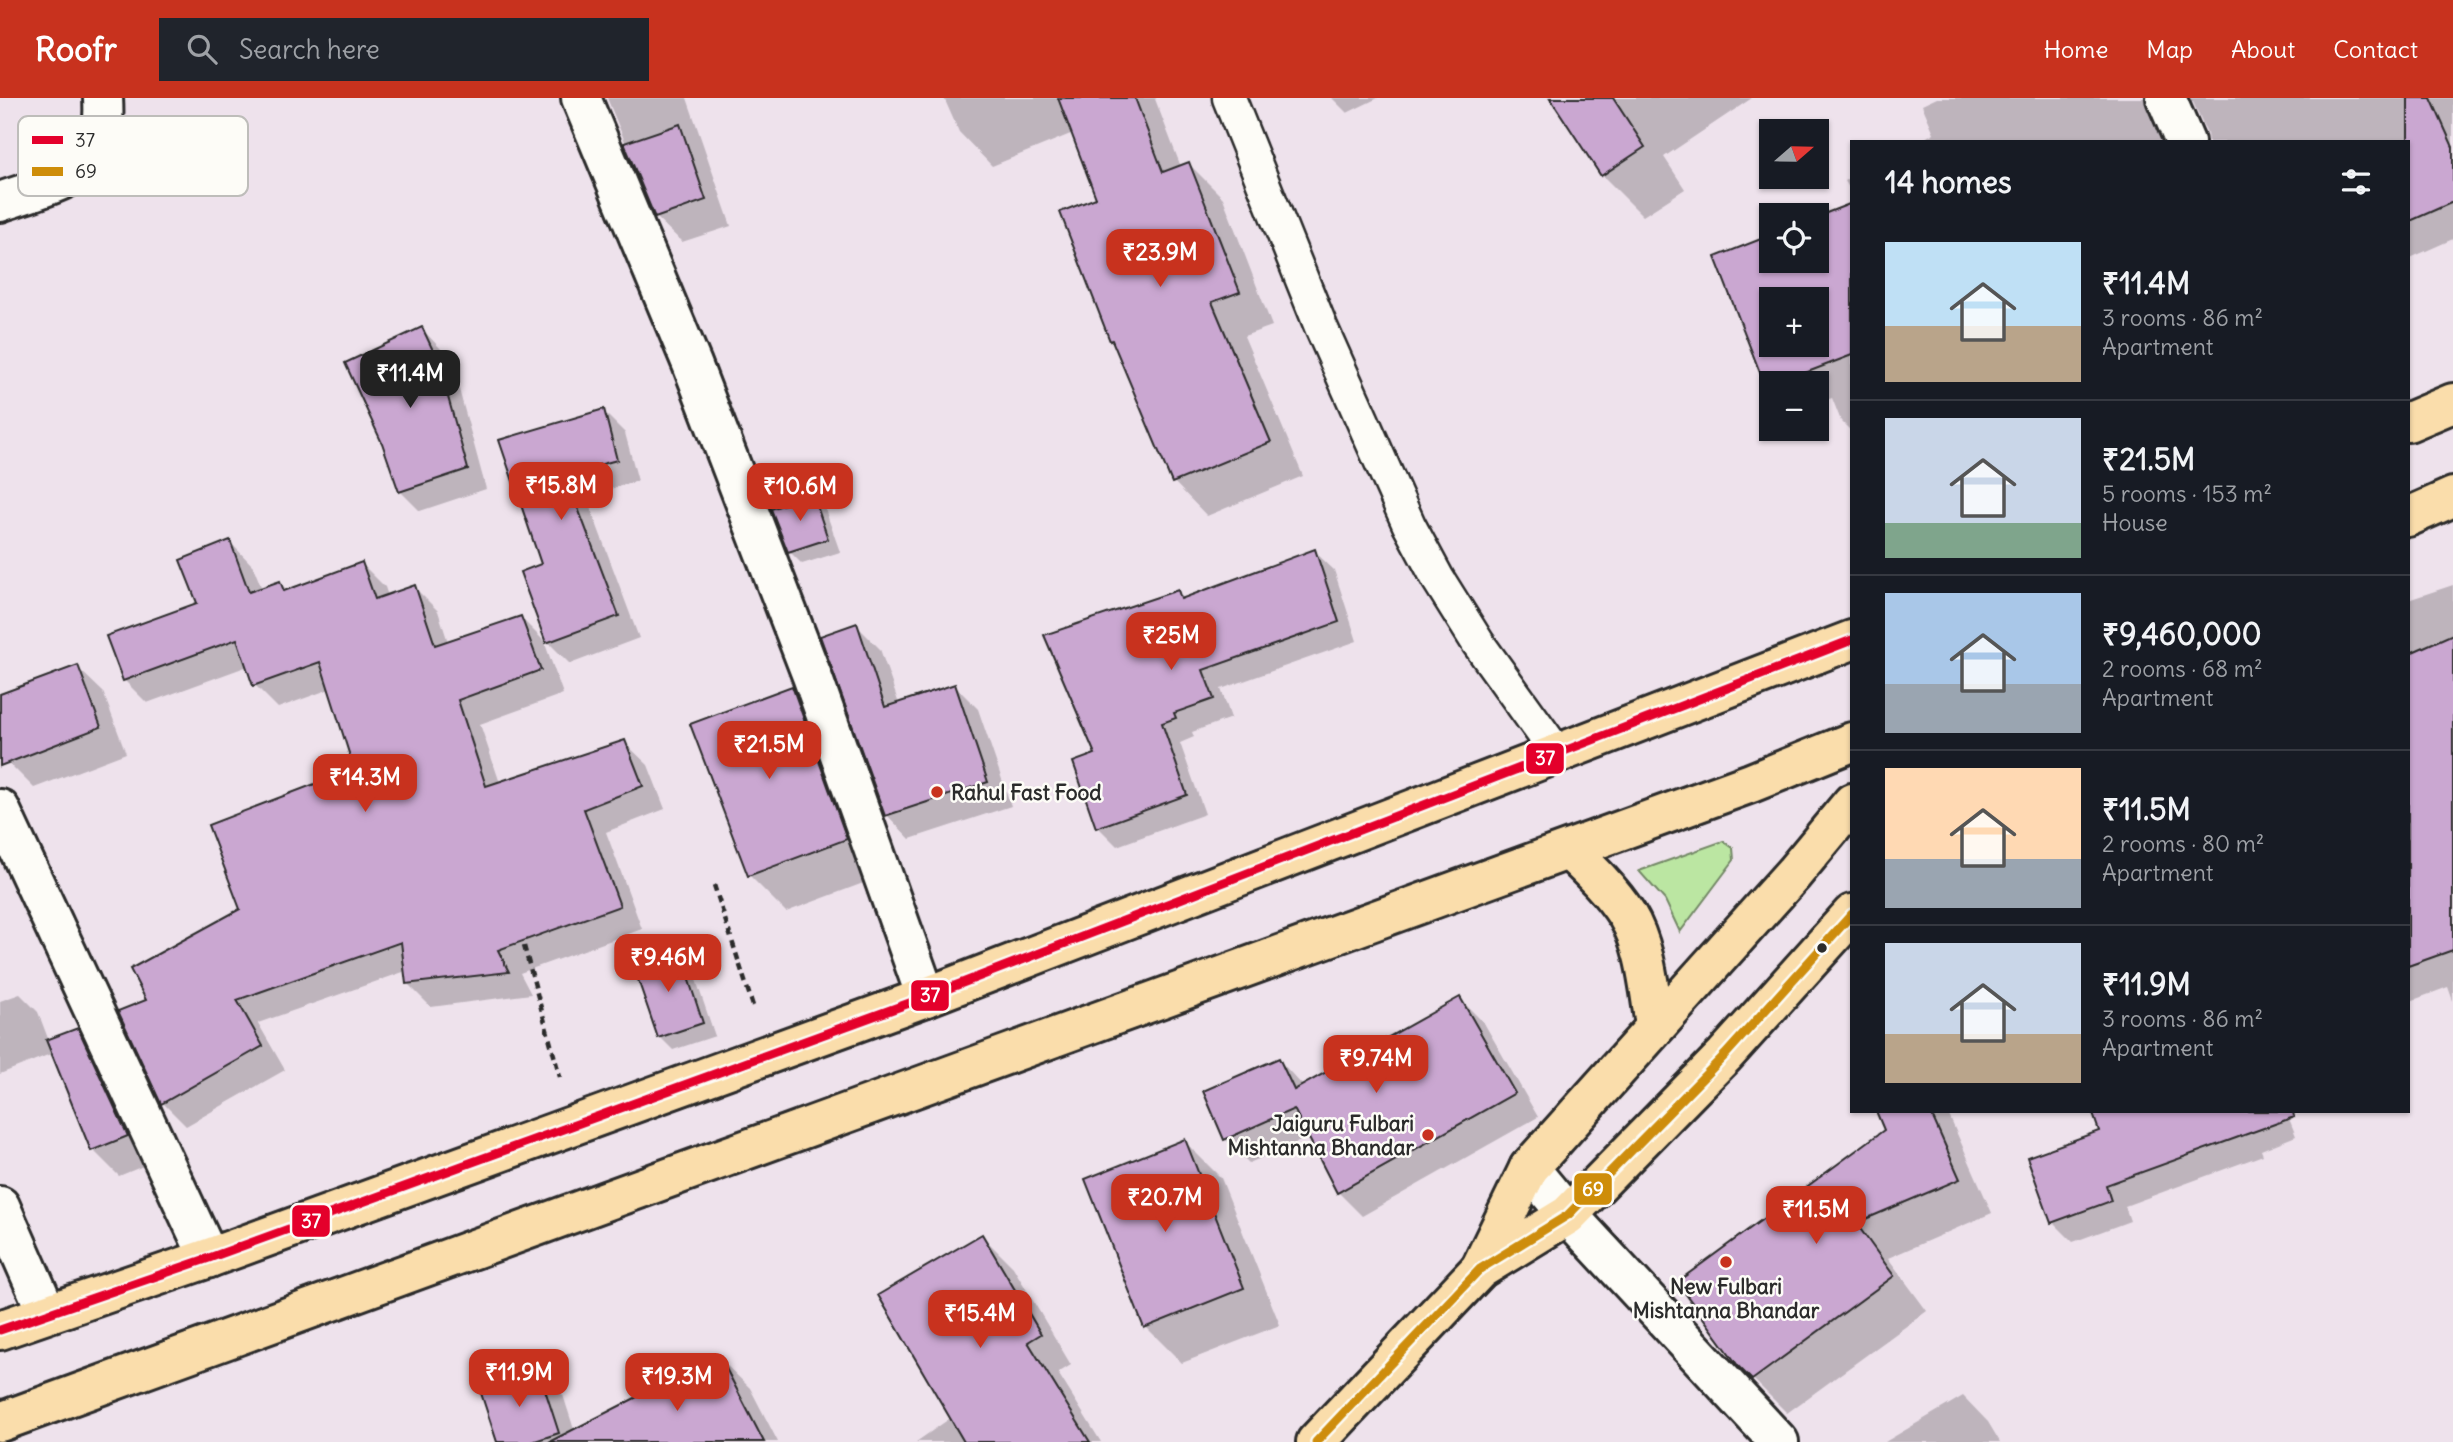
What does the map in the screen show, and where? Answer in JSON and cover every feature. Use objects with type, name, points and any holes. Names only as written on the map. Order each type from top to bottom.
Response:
[{"type":"highway","points":[[2410,421],[2453,403]]},
{"type":"highway","points":[[2410,516],[2453,497]]},
{"type":"highway","points":[[0,1330],[209,1258],[926,997],[1850,641]]},
{"type":"highway","points":[[0,1422],[1569,850],[1751,783],[1850,743]]},
{"type":"highway","points":[[1480,1269],[1529,1168],[1794,873],[1850,805]]},
{"type":"highway","points":[[1569,850],[1604,883],[1628,916],[1643,954],[1655,1025]]},
{"type":"highway","points":[[1316,1442],[1480,1269],[1568,1215],[1725,1055],[1850,916]]},
{"type":"street","points":[[103,98],[104,116]]},
{"type":"street","points":[[581,98],[692,364],[812,676],[926,997]]},
{"type":"street","points":[[2166,98],[2184,140]]},
{"type":"street","points":[[0,202],[18,195]]},
{"type":"street","points":[[0,809],[209,1258]]},
{"type":"street","points":[[1529,1168],[1568,1215],[1779,1442]]},
{"type":"street","points":[[0,1206],[47,1313]]},
{"type":"lane","points":[[1229,98],[1321,327],[1414,534],[1478,643],[1557,753]]},
{"type":"path","points":[[714,886],[768,1054]]},
{"type":"path","points":[[524,946],[574,1125]]},
{"type":"green space","points":[[1723,841],[1733,848],[1734,860],[1680,932],[1665,900],[1639,871]]},
{"type":"building","points":[[1058,98],[1135,98],[1163,172],[1189,162],[1240,292],[1212,302],[1271,442],[1172,483],[1112,340],[1110,341],[1060,212],[1096,198]]},
{"type":"building","points":[[1550,98],[1613,98],[1645,147],[1601,176]]},
{"type":"building","points":[[2408,98],[2431,98],[2453,147],[2453,202],[2410,221],[2410,140]]},
{"type":"building","points":[[680,124],[706,200],[655,218],[624,143]]},
{"type":"building","points":[[1850,204],[1850,356],[1810,371],[1759,371],[1715,257],[1759,240],[1759,273],[1829,273],[1829,212]]},
{"type":"building","points":[[422,327],[438,361],[468,469],[399,492],[382,443],[345,363]]},
{"type":"building","points":[[604,409],[617,460],[565,474],[619,616],[546,643],[520,572],[541,564],[499,440]]},
{"type":"building","points":[[813,494],[828,539],[788,552],[771,509]]},
{"type":"building","points":[[230,540],[249,592],[280,581],[284,591],[362,562],[375,599],[415,585],[435,645],[521,616],[541,670],[458,700],[486,786],[625,740],[643,786],[584,809],[620,906],[498,950],[509,972],[406,984],[401,942],[237,1000],[263,1046],[161,1104],[118,1011],[146,1000],[130,969],[240,909],[208,825],[354,769],[320,662],[253,686],[237,639],[123,681],[106,636],[197,603],[180,560]]},
{"type":"building","points":[[1315,549],[1339,622],[1203,670],[1214,699],[1174,713],[1176,718],[1162,723],[1187,795],[1096,828],[1073,762],[1095,754],[1044,635],[1178,590],[1181,599]]},
{"type":"building","points":[[857,623],[885,707],[955,684],[988,782],[885,816],[820,636]]},
{"type":"building","points":[[2453,634],[2453,950],[2410,965],[2410,653]]},
{"type":"building","points":[[78,665],[101,727],[0,766],[0,694]]},
{"type":"building","points":[[792,686],[847,839],[748,876],[690,724]]},
{"type":"building","points":[[679,950],[703,1023],[658,1038],[633,965]]},
{"type":"building","points":[[1460,997],[1515,1093],[1337,1193],[1294,1109],[1224,1140],[1203,1091],[1279,1058],[1294,1090]]},
{"type":"building","points":[[78,1028],[128,1136],[91,1151],[46,1040]]},
{"type":"building","points":[[1877,1113],[1931,1113],[1960,1179],[1856,1223],[1894,1276],[1752,1380],[1739,1367],[1677,1282],[1884,1130]]},
{"type":"building","points":[[2093,1113],[2293,1113],[2294,1117],[2106,1185],[2111,1201],[2051,1223],[2027,1157],[2099,1131]]},
{"type":"building","points":[[1185,1139],[1244,1288],[1144,1328],[1085,1179]]},
{"type":"building","points":[[982,1234],[1041,1334],[1028,1342],[1090,1442],[964,1442],[878,1295]]},
{"type":"building","points":[[719,1355],[764,1442],[549,1442]]},
{"type":"building","points":[[538,1368],[559,1433],[532,1442],[497,1442],[479,1387]]},
{"type":"transit line","name":"37","points":[[0,1330],[209,1258],[926,997],[1850,641]]},
{"type":"transit line","name":"69","points":[[1316,1442],[1480,1269],[1568,1215],[1725,1055],[1850,916]]},
{"type":"place","name":"Rahul Fast Food","points":[[937,792]]},
{"type":"place","name":"Jaiguru Fulbari Mishtanna Bhandar","points":[[1428,1135]]},
{"type":"place","name":"New Fulbari Mishtanna Bhandar","points":[[1726,1262]]}]
